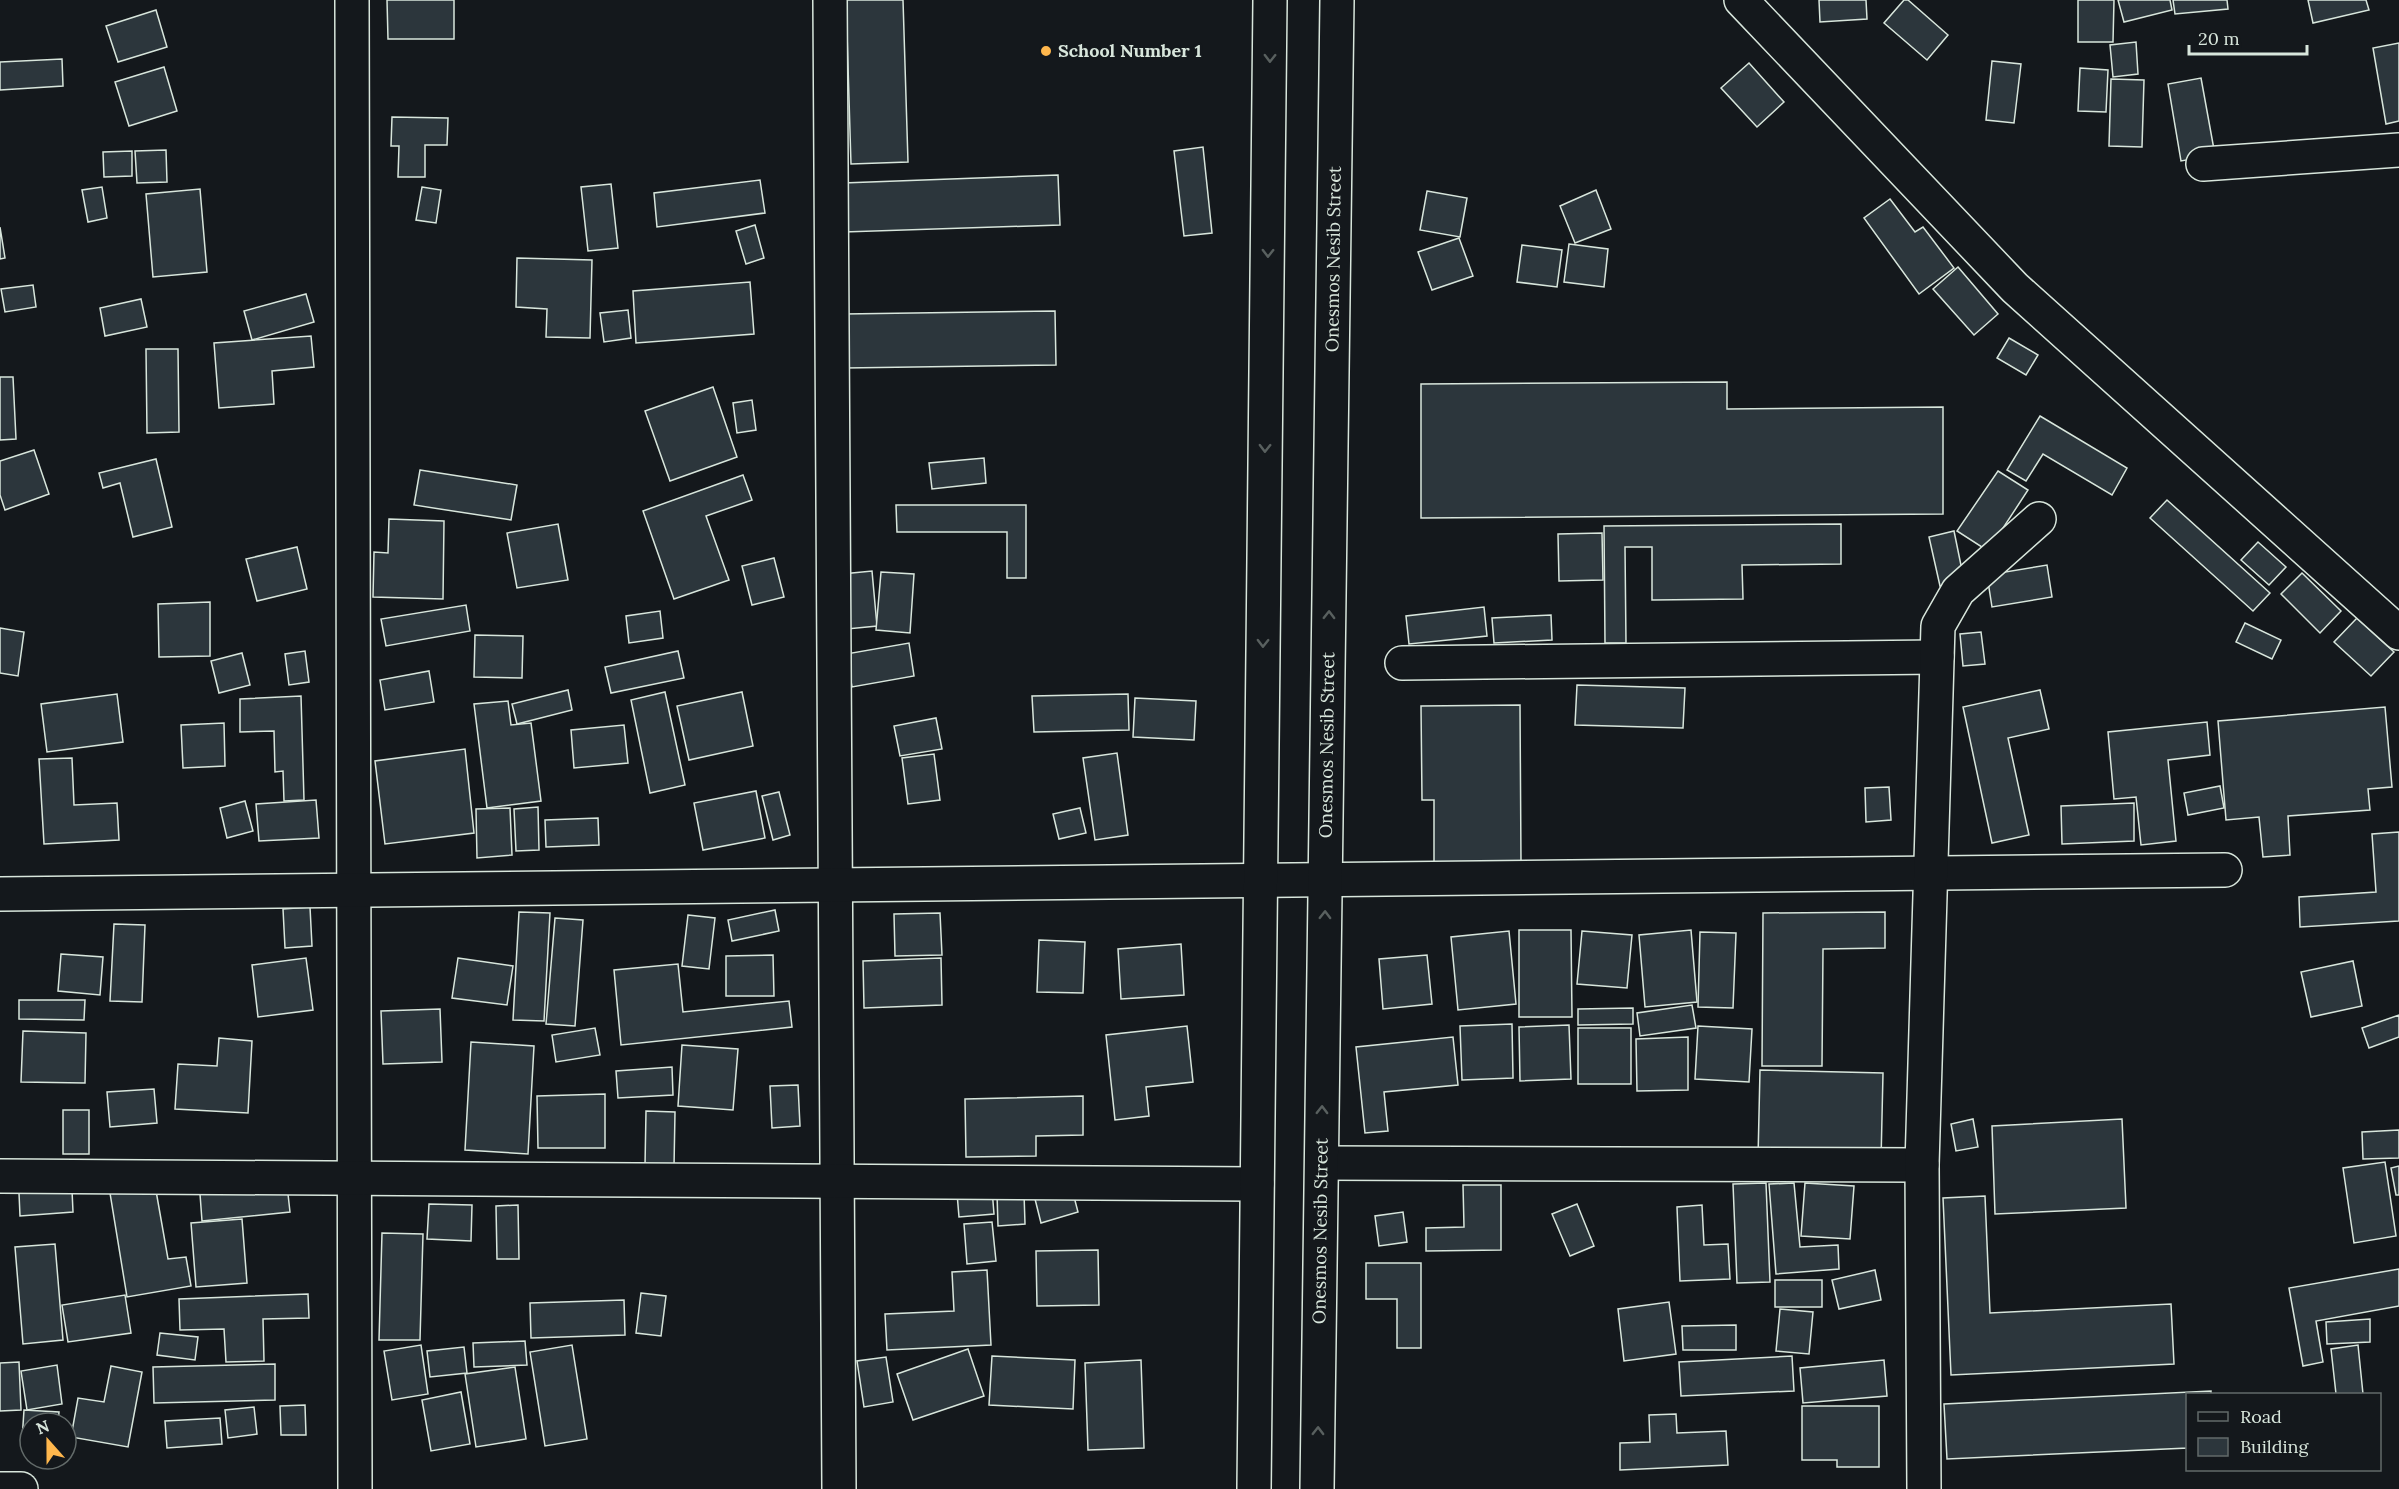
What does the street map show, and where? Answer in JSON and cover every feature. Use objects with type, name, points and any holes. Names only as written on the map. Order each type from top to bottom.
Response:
[{"type":"street","points":[[352,0],[355,1489]]},
{"type":"street","points":[[830,0],[839,1489]]},
{"type":"street","points":[[1254,1489],[1270,0]]},
{"type":"street","name":"Onesmos Nesib Street","points":[[1317,1489],[1337,0]]},
{"type":"street","points":[[1741,0],[2015,288],[2399,633]]},
{"type":"street","points":[[2203,164],[2399,150]]},
{"type":"street","points":[[1924,1489],[1922,1165],[1938,626],[1958,591],[2039,519]]},
{"type":"street","points":[[1402,663],[1937,657]]},
{"type":"street","points":[[0,894],[2225,870]]},
{"type":"street","points":[[1322,1163],[1922,1165]]},
{"type":"street","points":[[0,1176],[1257,1184]]},
{"type":"street","points":[[0,1489],[21,1489]]},
{"type":"building","points":[[387,0],[454,0],[454,39],[388,39]]},
{"type":"building","points":[[846,0],[903,0],[908,162],[851,164]]},
{"type":"building","points":[[1819,0],[1866,0],[1867,19],[1820,22]]},
{"type":"building","points":[[1904,0],[1908,0],[1948,35],[1927,60],[1884,23]]},
{"type":"building","points":[[2078,0],[2114,0],[2113,42],[2078,42]]},
{"type":"building","points":[[2118,0],[2170,0],[2172,10],[2124,22]]},
{"type":"building","points":[[2173,0],[2227,0],[2228,9],[2175,14]]},
{"type":"building","points":[[2308,0],[2366,0],[2369,10],[2313,23]]},
{"type":"building","points":[[156,10],[167,47],[118,62],[106,26]]},
{"type":"building","points":[[2136,42],[2138,74],[2113,77],[2110,45]]},
{"type":"building","points":[[2399,43],[2399,121],[2386,124],[2373,48]]},
{"type":"building","points":[[62,59],[63,86],[0,90],[0,62]]},
{"type":"building","points":[[1992,61],[2021,64],[2014,123],[1986,120]]},
{"type":"building","points":[[1749,63],[1784,102],[1757,127],[1721,88]]},
{"type":"building","points":[[164,67],[177,111],[129,126],[115,82]]},
{"type":"building","points":[[2080,68],[2108,70],[2106,112],[2078,111]]},
{"type":"building","points":[[2201,78],[2215,155],[2181,161],[2168,84]]},
{"type":"building","points":[[2111,79],[2144,80],[2142,147],[2109,146]]},
{"type":"building","points":[[392,117],[448,118],[447,145],[425,145],[425,177],[398,177],[399,146],[391,146]]},
{"type":"building","points":[[1203,147],[1212,233],[1184,236],[1174,151]]},
{"type":"building","points":[[166,150],[167,182],[137,183],[135,151]]},
{"type":"building","points":[[132,151],[132,176],[104,177],[103,152]]},
{"type":"building","points":[[1058,175],[1060,225],[844,232],[843,183]]},
{"type":"building","points":[[760,180],[765,213],[657,227],[654,193]]},
{"type":"building","points":[[611,184],[618,248],[588,251],[581,187]]},
{"type":"building","points":[[102,187],[107,218],[88,222],[82,190]]},
{"type":"building","points":[[422,187],[441,190],[436,223],[416,220]]},
{"type":"building","points":[[200,189],[207,272],[153,277],[146,194]]},
{"type":"building","points":[[1596,190],[1611,229],[1575,243],[1560,206]]},
{"type":"building","points":[[1427,191],[1467,198],[1460,237],[1420,230]]},
{"type":"building","points":[[1890,199],[1915,232],[1923,227],[1954,268],[1919,294],[1864,218]]},
{"type":"building","points":[[755,225],[764,258],[746,264],[736,231]]},
{"type":"building","points":[[0,227],[5,258],[0,259]]},
{"type":"building","points":[[1459,238],[1473,276],[1432,290],[1418,252]]},
{"type":"building","points":[[1569,244],[1608,249],[1604,287],[1564,282]]},
{"type":"building","points":[[1522,245],[1562,250],[1557,287],[1517,282]]},
{"type":"building","points":[[517,258],[592,260],[590,338],[546,337],[547,309],[516,307]]},
{"type":"building","points":[[1958,267],[1998,314],[1974,335],[1933,289]]},
{"type":"building","points":[[750,282],[754,334],[636,343],[633,291]]},
{"type":"building","points":[[33,285],[36,307],[5,312],[1,289]]},
{"type":"building","points":[[306,294],[314,322],[252,340],[244,311]]},
{"type":"building","points":[[141,299],[147,327],[105,336],[100,308]]},
{"type":"building","points":[[628,310],[631,338],[604,342],[600,313]]},
{"type":"building","points":[[1055,311],[1056,365],[845,368],[844,314]]},
{"type":"building","points":[[311,336],[314,367],[272,371],[274,404],[219,408],[214,343]]},
{"type":"building","points":[[2009,338],[2038,355],[2026,375],[1997,358]]},
{"type":"building","points":[[146,349],[178,349],[179,432],[147,433]]},
{"type":"building","points":[[0,377],[13,377],[16,439],[0,440]]},
{"type":"building","points":[[1727,382],[1727,409],[1943,407],[1943,514],[1421,518],[1421,384]]},
{"type":"building","points":[[713,387],[737,457],[670,481],[645,411]]},
{"type":"building","points":[[752,400],[756,430],[737,433],[733,403]]},
{"type":"building","points":[[2040,416],[2127,468],[2112,495],[2043,454],[2026,481],[2007,470]]},
{"type":"building","points":[[34,450],[49,494],[5,510],[0,495],[0,461]]},
{"type":"building","points":[[984,458],[986,483],[932,489],[929,463]]},
{"type":"building","points":[[156,459],[172,527],[133,537],[120,483],[103,488],[99,473]]},
{"type":"building","points":[[420,470],[517,485],[511,520],[414,505]]},
{"type":"building","points":[[1998,471],[2028,490],[1988,551],[1957,531]]},
{"type":"building","points":[[743,475],[752,500],[706,516],[729,580],[674,599],[643,511]]},
{"type":"building","points":[[2167,500],[2270,593],[2253,611],[2150,518]]},
{"type":"building","points":[[896,505],[1026,505],[1026,578],[1007,578],[1007,532],[897,532]]},
{"type":"building","points":[[389,519],[444,521],[443,599],[373,597],[374,552],[388,553]]},
{"type":"building","points":[[558,524],[568,580],[517,588],[507,533]]},
{"type":"building","points":[[1841,524],[1841,564],[1742,565],[1743,599],[1652,600],[1652,547],[1625,547],[1626,643],[1605,643],[1604,526]]},
{"type":"building","points":[[1954,531],[1964,580],[1940,586],[1929,537]]},
{"type":"building","points":[[1602,533],[1603,580],[1559,581],[1558,534]]},
{"type":"building","points":[[2258,542],[2286,567],[2269,585],[2241,560]]},
{"type":"building","points":[[297,547],[307,589],[257,601],[246,559]]},
{"type":"building","points":[[774,558],[784,597],[752,605],[742,566]]},
{"type":"building","points":[[2047,565],[2052,597],[1992,607],[1987,575]]},
{"type":"building","points":[[872,571],[877,626],[847,629],[842,574]]},
{"type":"building","points":[[881,572],[914,574],[910,633],[876,630]]},
{"type":"building","points":[[2302,573],[2341,611],[2320,633],[2281,594]]},
{"type":"building","points":[[210,602],[210,656],[159,657],[158,604]]},
{"type":"building","points":[[466,605],[470,631],[386,646],[381,619]]},
{"type":"building","points":[[1484,607],[1487,636],[1409,644],[1406,616]]},
{"type":"building","points":[[660,611],[663,638],[629,643],[626,616]]},
{"type":"building","points":[[1551,615],[1552,640],[1494,643],[1492,618]]},
{"type":"building","points":[[2357,618],[2394,652],[2371,676],[2334,642]]},
{"type":"building","points":[[2245,623],[2281,640],[2272,659],[2236,642]]},
{"type":"building","points":[[0,628],[24,632],[18,676],[0,673]]},
{"type":"building","points":[[1981,632],[1985,664],[1963,666],[1960,634]]},
{"type":"building","points":[[475,635],[523,636],[522,678],[474,677]]},
{"type":"building","points":[[909,643],[914,676],[852,687],[846,654]]},
{"type":"building","points":[[305,651],[309,682],[289,685],[285,654]]},
{"type":"building","points":[[678,651],[684,678],[611,693],[605,667]]},
{"type":"building","points":[[242,653],[250,685],[219,693],[211,661]]},
{"type":"building","points":[[429,671],[434,702],[385,710],[380,680]]},
{"type":"building","points":[[1577,685],[1685,688],[1683,728],[1575,725]]},
{"type":"building","points":[[568,690],[572,710],[517,724],[512,704]]},
{"type":"building","points":[[2040,690],[2049,729],[2008,738],[2029,835],[1992,843],[1963,707]]},
{"type":"building","points":[[665,692],[685,785],[650,793],[631,700]]},
{"type":"building","points":[[742,692],[753,746],[689,760],[677,706]]},
{"type":"building","points":[[117,694],[123,742],[47,752],[41,704]]},
{"type":"building","points":[[1128,694],[1129,730],[1034,732],[1032,696]]},
{"type":"building","points":[[301,696],[304,800],[284,801],[283,771],[275,772],[274,731],[240,732],[240,699]]},
{"type":"building","points":[[1135,698],[1196,701],[1194,740],[1133,737]]},
{"type":"building","points":[[508,701],[511,725],[531,723],[541,801],[487,808],[474,704]]},
{"type":"building","points":[[1520,705],[1521,863],[1434,864],[1434,800],[1422,800],[1421,706]]},
{"type":"building","points":[[2385,707],[2392,787],[2368,789],[2370,810],[2288,816],[2290,855],[2263,857],[2259,817],[2226,820],[2218,721]]},
{"type":"building","points":[[936,718],[942,749],[900,756],[894,726]]},
{"type":"building","points":[[2207,722],[2210,755],[2168,760],[2176,841],[2141,845],[2136,797],[2114,799],[2108,732]]},
{"type":"building","points":[[224,723],[225,766],[183,768],[181,725]]},
{"type":"building","points":[[624,725],[628,763],[574,768],[571,730]]},
{"type":"building","points":[[465,749],[474,833],[385,844],[375,761]]},
{"type":"building","points":[[1117,753],[1128,835],[1095,840],[1083,758]]},
{"type":"building","points":[[934,754],[940,800],[908,804],[902,758]]},
{"type":"building","points":[[72,758],[74,805],[117,803],[119,840],[44,844],[39,759]]},
{"type":"building","points":[[2220,786],[2224,808],[2188,815],[2184,793]]},
{"type":"building","points":[[1889,787],[1891,820],[1866,822],[1865,788]]},
{"type":"building","points":[[756,791],[765,838],[703,850],[694,803]]},
{"type":"building","points":[[779,792],[790,835],[773,840],[762,796]]},
{"type":"building","points":[[316,800],[319,838],[259,841],[256,804]]},
{"type":"building","points":[[245,801],[253,831],[227,838],[220,808]]},
{"type":"building","points":[[2134,803],[2134,841],[2062,844],[2061,806]]},
{"type":"building","points":[[538,807],[539,850],[516,851],[514,809]]},
{"type":"building","points":[[510,808],[512,855],[477,858],[476,809]]},
{"type":"building","points":[[1080,808],[1086,833],[1059,839],[1053,814]]},
{"type":"building","points":[[598,818],[599,845],[546,847],[545,820]]},
{"type":"building","points":[[2399,832],[2399,921],[2300,927],[2299,897],[2376,892],[2372,834]]},
{"type":"building","points":[[310,907],[312,946],[285,948],[283,909]]},
{"type":"building","points":[[775,910],[779,931],[732,941],[728,920]]},
{"type":"building","points":[[519,912],[550,913],[544,1021],[513,1020]]},
{"type":"building","points":[[1885,912],[1885,948],[1823,949],[1822,1066],[1762,1066],[1763,913]]},
{"type":"building","points":[[940,913],[942,955],[895,956],[894,914]]},
{"type":"building","points":[[688,915],[715,918],[709,969],[682,966]]},
{"type":"building","points":[[555,918],[583,920],[575,1026],[546,1024]]},
{"type":"building","points":[[114,924],[145,925],[142,1002],[110,1001]]},
{"type":"building","points":[[1519,930],[1571,930],[1572,1017],[1519,1017]]},
{"type":"building","points":[[1691,930],[1697,1002],[1645,1007],[1639,935]]},
{"type":"building","points":[[1509,931],[1516,1004],[1458,1010],[1451,937]]},
{"type":"building","points":[[1582,931],[1632,935],[1627,988],[1577,984]]},
{"type":"building","points":[[1700,932],[1736,933],[1733,1008],[1698,1007]]},
{"type":"building","points":[[1039,940],[1085,942],[1083,993],[1037,992]]},
{"type":"building","points":[[1181,944],[1184,995],[1121,999],[1118,949]]},
{"type":"building","points":[[61,954],[103,957],[100,995],[58,991]]},
{"type":"building","points":[[773,955],[774,996],[726,996],[726,956]]},
{"type":"building","points":[[1427,955],[1432,1004],[1383,1009],[1379,959]]},
{"type":"building","points":[[306,958],[313,1010],[258,1017],[252,965]]},
{"type":"building","points":[[458,958],[513,966],[507,1005],[452,998]]},
{"type":"building","points":[[941,958],[942,1005],[864,1008],[863,961]]},
{"type":"building","points":[[2353,961],[2362,1006],[2311,1017],[2301,972]]},
{"type":"building","points":[[678,964],[683,1012],[789,1001],[792,1027],[621,1045],[614,970]]},
{"type":"building","points":[[19,1000],[85,1000],[84,1020],[19,1019]]},
{"type":"building","points":[[1692,1005],[1696,1028],[1640,1036],[1637,1013]]},
{"type":"building","points":[[1633,1008],[1633,1024],[1578,1025],[1578,1009]]},
{"type":"building","points":[[440,1009],[442,1062],[383,1064],[381,1011]]},
{"type":"building","points":[[2399,1015],[2399,1037],[2369,1048],[2362,1028]]},
{"type":"building","points":[[1512,1024],[1513,1078],[1462,1080],[1460,1026]]},
{"type":"building","points":[[1569,1025],[1571,1079],[1520,1081],[1519,1027]]},
{"type":"building","points":[[1187,1026],[1193,1082],[1146,1087],[1149,1116],[1115,1120],[1106,1035]]},
{"type":"building","points":[[1698,1026],[1752,1029],[1749,1082],[1695,1079]]},
{"type":"building","points":[[595,1028],[600,1055],[556,1062],[552,1035]]},
{"type":"building","points":[[1578,1028],[1631,1028],[1631,1084],[1578,1084]]},
{"type":"building","points":[[23,1031],[86,1033],[85,1083],[21,1082]]},
{"type":"building","points":[[1453,1037],[1458,1085],[1384,1092],[1388,1131],[1365,1133],[1356,1047]]},
{"type":"building","points":[[1688,1037],[1688,1090],[1637,1091],[1636,1039]]},
{"type":"building","points":[[219,1038],[252,1041],[248,1113],[175,1109],[178,1064],[217,1066]]},
{"type":"building","points":[[471,1042],[534,1046],[528,1154],[465,1150]]},
{"type":"building","points":[[682,1045],[738,1049],[733,1110],[678,1106]]},
{"type":"building","points":[[672,1067],[673,1095],[618,1098],[616,1071]]},
{"type":"building","points":[[1760,1070],[1883,1073],[1881,1161],[1758,1158]]},
{"type":"building","points":[[798,1085],[800,1126],[772,1128],[770,1086]]},
{"type":"building","points":[[154,1089],[157,1123],[110,1127],[107,1092]]},
{"type":"building","points":[[605,1094],[605,1148],[538,1148],[537,1096]]},
{"type":"building","points":[[1083,1096],[1083,1135],[1036,1136],[1036,1156],[966,1157],[965,1099]]},
{"type":"building","points":[[63,1110],[89,1110],[89,1154],[63,1154]]},
{"type":"building","points":[[646,1111],[675,1112],[674,1167],[645,1166]]},
{"type":"building","points":[[1973,1119],[1978,1147],[1956,1151],[1951,1124]]},
{"type":"building","points":[[2122,1119],[2126,1208],[1995,1214],[1992,1126]]},
{"type":"building","points":[[2399,1130],[2399,1158],[2363,1159],[2362,1132]]},
{"type":"building","points":[[2385,1162],[2396,1236],[2354,1243],[2343,1168]]},
{"type":"building","points":[[2399,1166],[2399,1195],[2396,1195],[2391,1168]]},
{"type":"building","points":[[1766,1183],[1770,1282],[1737,1283],[1733,1184]]},
{"type":"building","points":[[1794,1183],[1800,1247],[1838,1245],[1839,1269],[1776,1274],[1769,1184]]},
{"type":"building","points":[[1805,1183],[1854,1186],[1850,1239],[1801,1236]]},
{"type":"building","points":[[155,1185],[168,1259],[186,1257],[191,1286],[127,1297],[110,1193]]},
{"type":"building","points":[[287,1185],[290,1212],[202,1221],[200,1194]]},
{"type":"building","points":[[1463,1185],[1501,1185],[1501,1250],[1426,1251],[1426,1228],[1464,1227]]},
{"type":"building","points":[[992,1189],[994,1214],[959,1217],[957,1193]]},
{"type":"building","points":[[1072,1189],[1078,1212],[1041,1223],[1035,1199]]},
{"type":"building","points":[[72,1190],[73,1212],[20,1216],[19,1193]]},
{"type":"building","points":[[1024,1193],[1025,1224],[998,1226],[997,1194]]},
{"type":"building","points":[[1985,1196],[1990,1313],[2171,1304],[2174,1364],[1951,1375],[1943,1198]]},
{"type":"building","points":[[429,1204],[472,1205],[471,1241],[427,1239]]},
{"type":"building","points":[[1577,1204],[1594,1246],[1570,1256],[1552,1214]]},
{"type":"building","points":[[518,1205],[519,1259],[497,1259],[496,1206]]},
{"type":"building","points":[[1702,1205],[1704,1245],[1728,1244],[1730,1279],[1680,1281],[1677,1207]]},
{"type":"building","points":[[1403,1212],[1407,1242],[1379,1246],[1375,1216]]},
{"type":"building","points":[[242,1219],[247,1283],[196,1287],[191,1223]]},
{"type":"building","points":[[992,1222],[996,1261],[967,1264],[964,1224]]},
{"type":"building","points":[[382,1233],[423,1234],[420,1340],[379,1340]]},
{"type":"building","points":[[55,1244],[63,1340],[23,1344],[15,1247]]},
{"type":"building","points":[[1098,1250],[1099,1305],[1037,1306],[1036,1251]]},
{"type":"building","points":[[1366,1263],[1421,1263],[1421,1348],[1397,1348],[1397,1299],[1366,1299]]},
{"type":"building","points":[[2399,1269],[2399,1306],[2316,1321],[2323,1362],[2303,1366],[2289,1288]]},
{"type":"building","points":[[987,1270],[991,1345],[887,1350],[885,1314],[954,1311],[952,1272]]},
{"type":"building","points":[[1875,1270],[1881,1300],[1839,1309],[1832,1280]]},
{"type":"building","points":[[1775,1280],[1822,1280],[1822,1307],[1775,1307]]},
{"type":"building","points":[[641,1293],[666,1296],[661,1336],[636,1333]]},
{"type":"building","points":[[308,1294],[309,1318],[263,1319],[264,1361],[226,1362],[224,1329],[180,1330],[179,1299]]},
{"type":"building","points":[[125,1295],[131,1333],[68,1342],[62,1305]]},
{"type":"building","points":[[624,1300],[625,1335],[531,1338],[530,1303]]},
{"type":"building","points":[[1669,1302],[1676,1354],[1624,1361],[1618,1309]]},
{"type":"building","points":[[1780,1309],[1813,1312],[1809,1354],[1776,1351]]},
{"type":"building","points":[[2370,1319],[2370,1342],[2327,1344],[2326,1322]]},
{"type":"building","points":[[1736,1325],[1736,1350],[1683,1350],[1682,1326]]},
{"type":"building","points":[[160,1333],[198,1337],[195,1360],[157,1355]]},
{"type":"building","points":[[525,1341],[527,1365],[474,1367],[473,1343]]},
{"type":"building","points":[[421,1345],[428,1394],[392,1400],[384,1351]]},
{"type":"building","points":[[572,1345],[587,1439],[545,1446],[530,1352]]},
{"type":"building","points":[[2358,1345],[2363,1393],[2336,1393],[2331,1349]]},
{"type":"building","points":[[464,1347],[467,1373],[430,1377],[427,1351]]},
{"type":"building","points":[[968,1349],[984,1396],[913,1420],[897,1374]]},
{"type":"building","points":[[992,1356],[1075,1360],[1073,1409],[989,1405]]},
{"type":"building","points":[[1792,1356],[1794,1391],[1681,1396],[1679,1362]]},
{"type":"building","points":[[886,1357],[893,1402],[864,1407],[857,1361]]},
{"type":"building","points":[[1141,1360],[1144,1448],[1088,1450],[1085,1363]]},
{"type":"building","points":[[1884,1360],[1887,1396],[1803,1403],[1800,1368]]},
{"type":"building","points":[[19,1362],[21,1410],[0,1411],[0,1363]]},
{"type":"building","points":[[275,1364],[275,1400],[154,1403],[153,1367]]},
{"type":"building","points":[[57,1365],[62,1404],[27,1410],[21,1371]]},
{"type":"building","points":[[111,1366],[142,1372],[128,1447],[78,1438],[78,1411],[76,1411],[78,1398],[104,1402]]},
{"type":"building","points":[[515,1367],[526,1439],[476,1447],[465,1374]]},
{"type":"building","points":[[2211,1391],[2211,1393],[2186,1393],[2186,1448],[1947,1459],[1944,1404]]},
{"type":"building","points":[[461,1392],[470,1444],[431,1451],[422,1400]]},
{"type":"building","points":[[305,1405],[306,1435],[281,1435],[280,1406]]},
{"type":"building","points":[[1802,1406],[1879,1406],[1879,1467],[1837,1467],[1837,1460],[1802,1460]]},
{"type":"building","points":[[254,1407],[257,1434],[228,1438],[225,1410]]},
{"type":"building","points":[[1676,1414],[1677,1433],[1726,1431],[1728,1465],[1620,1470],[1620,1443],[1650,1442],[1649,1415]]},
{"type":"building","points":[[220,1418],[222,1444],[167,1448],[165,1421]]},
{"type":"place","name":"School Number 1","points":[[1046,51]]}]
